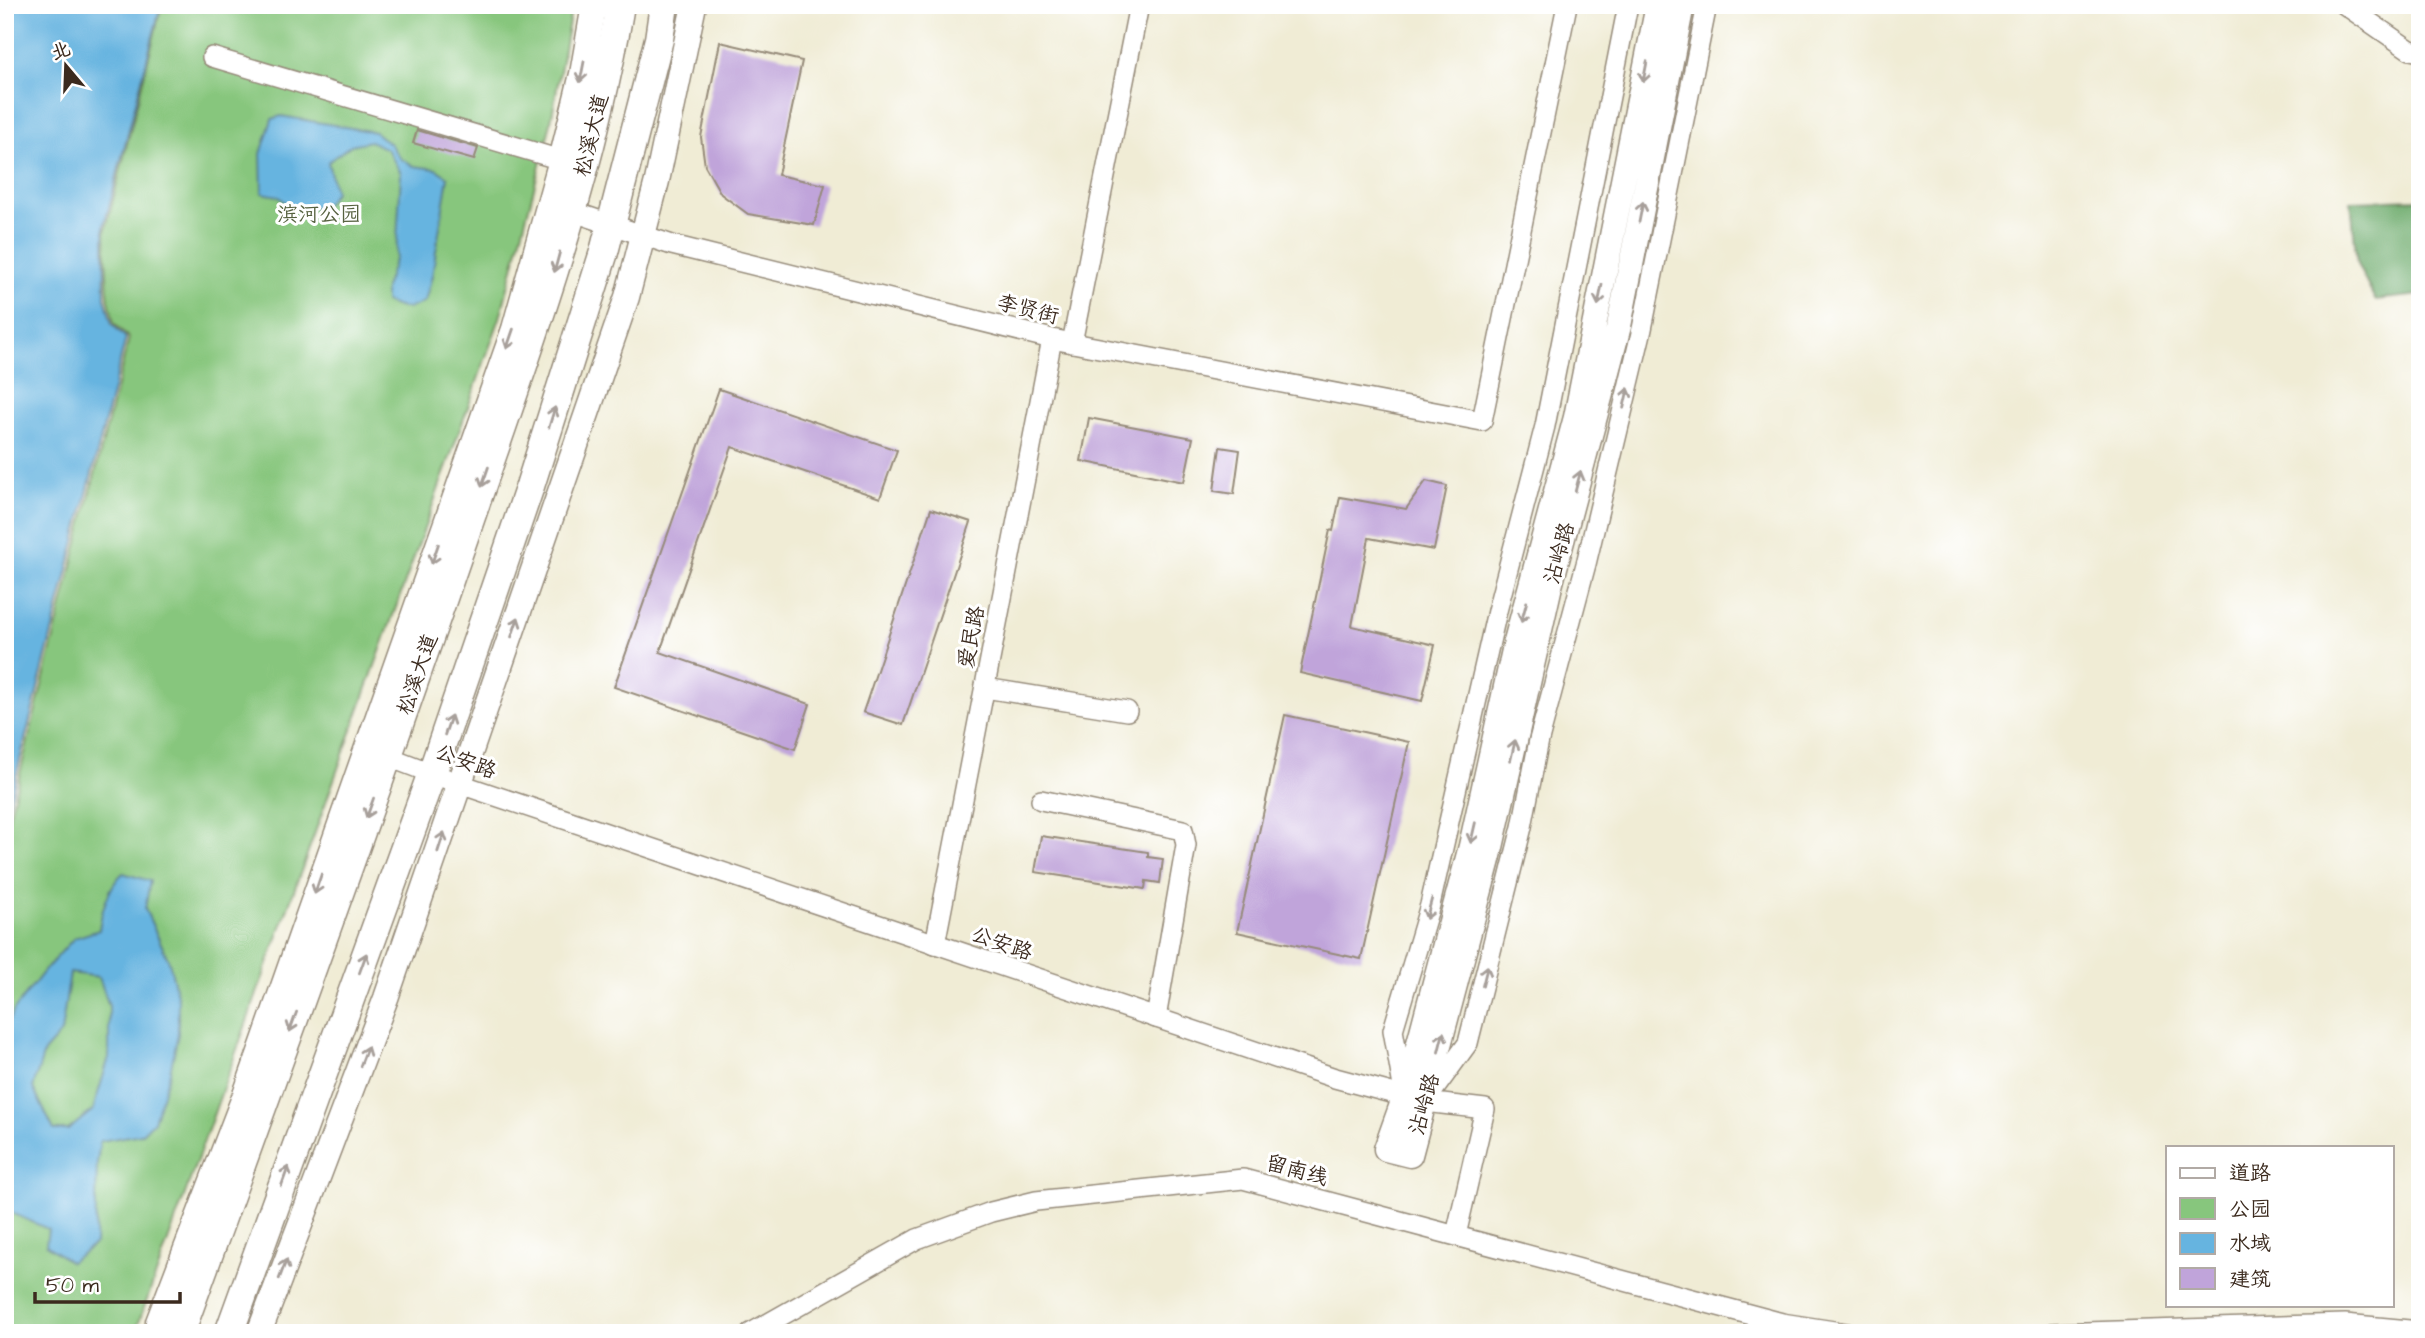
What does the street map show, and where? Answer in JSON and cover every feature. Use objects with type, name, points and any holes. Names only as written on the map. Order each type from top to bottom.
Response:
[{"type":"highway","name":"松溪大道","points":[[180,1333],[389,757],[551,283],[593,132],[620,5]]},
{"type":"highway","name":"松溪大道","points":[[229,1333],[432,773],[530,486],[611,224],[659,39],[664,5]]},
{"type":"main road","points":[[157,1333],[158,1322],[246,1092],[514,329],[561,160],[582,74],[594,5]]},
{"type":"main road","points":[[259,1333],[386,998],[627,297],[657,181],[694,5]]},
{"type":"main road","name":"沾岭路","points":[[1415,1099],[1516,641],[1576,417],[1658,5]]},
{"type":"main road","name":"沾岭路","points":[[1415,1099],[1489,856],[1549,590],[1619,326],[1682,5]]},
{"type":"street","points":[[1072,343],[1139,5]]},
{"type":"street","name":"李贤街","points":[[571,211],[672,245],[1052,339],[1482,421],[1567,5]]},
{"type":"street","points":[[1628,5],[1545,426],[1497,611],[1430,905],[1393,1030],[1415,1099],[1468,1043],[1522,827],[1539,740],[1586,564],[1642,329],[1707,5]]},
{"type":"street","points":[[2345,5],[2410,50],[2420,52]]},
{"type":"street","points":[[212,57],[561,160]]},
{"type":"street","name":"爱民路","points":[[935,944],[1052,339]]},
{"type":"street","points":[[985,688],[1127,711]]},
{"type":"street","name":"公安路","points":[[389,757],[460,784],[1335,1078],[1415,1099],[1485,1109],[1455,1235]]},
{"type":"street","points":[[1041,800],[1182,830],[1186,845],[1156,1018]]},
{"type":"street","name":"留南线","points":[[751,1333],[917,1240],[991,1212],[1036,1201],[1243,1179],[1782,1323],[1847,1333]]},
{"type":"street","points":[[2053,1333],[2345,1324],[2420,1331]]},
{"type":"green space","name":"滨河公园","points":[[162,5],[572,5],[550,127],[500,318],[135,1333],[5,1333],[5,833],[129,338],[114,323],[108,296],[105,232]]},
{"type":"green space","points":[[2420,199],[2420,295],[2375,300],[2357,264],[2351,201]]},
{"type":"water","points":[[5,5],[161,5],[104,226],[105,297],[112,324],[126,338],[5,820]]},
{"type":"water","points":[[281,116],[375,132],[390,144],[401,159],[414,166],[436,169],[448,177],[432,276],[425,301],[405,308],[385,302],[385,288],[396,256],[401,173],[387,149],[370,141],[351,145],[328,162],[335,192],[325,205],[295,211],[278,196],[262,193],[261,154],[272,119]]},
{"type":"water","points":[[123,873],[150,881],[145,909],[169,961],[178,999],[178,1034],[170,1072],[154,1121],[141,1134],[100,1141],[95,1244],[70,1262],[46,1245],[48,1229],[5,1210],[5,1095],[10,1066],[5,1053],[5,1030],[14,1010],[74,938],[99,930],[106,899]],"holes":[[[70,973],[99,977],[109,1006],[109,1057],[93,1110],[68,1130],[54,1130],[33,1088],[44,1052],[61,1033]]]},
{"type":"building","points":[[720,42],[802,61],[778,175],[825,185],[814,225],[748,214],[721,194],[705,166],[701,137]]},
{"type":"building","points":[[417,130],[478,148],[474,160],[413,143]]},
{"type":"building","points":[[719,389],[897,450],[880,498],[732,447],[660,652],[810,704],[795,749],[614,687]]},
{"type":"building","points":[[1089,418],[1193,438],[1184,482],[1081,461]]},
{"type":"building","points":[[1220,447],[1240,450],[1234,494],[1214,491]]},
{"type":"building","points":[[1426,481],[1447,486],[1434,550],[1369,538],[1352,626],[1435,645],[1422,701],[1300,673],[1330,530],[1333,531],[1340,497],[1406,509]]},
{"type":"building","points":[[931,509],[971,522],[903,725],[863,712]]},
{"type":"building","points":[[1285,715],[1409,742],[1361,959],[1237,932]]},
{"type":"building","points":[[1041,836],[1148,852],[1148,857],[1163,859],[1160,883],[1146,881],[1145,889],[1035,872]]}]
